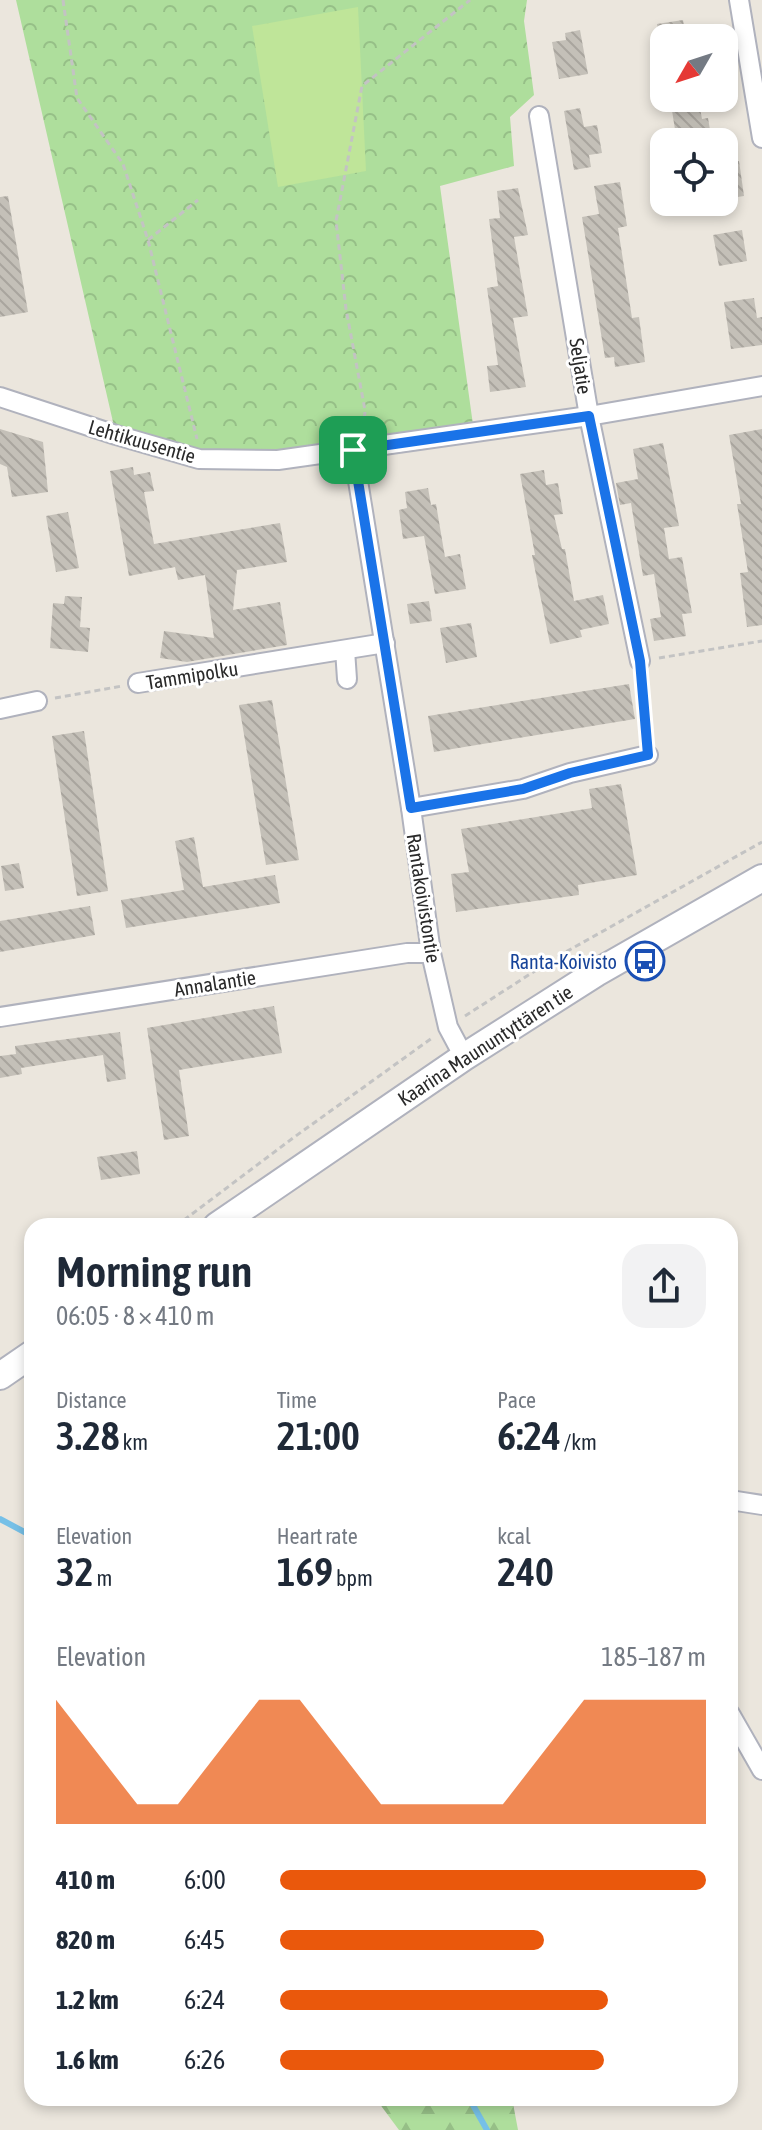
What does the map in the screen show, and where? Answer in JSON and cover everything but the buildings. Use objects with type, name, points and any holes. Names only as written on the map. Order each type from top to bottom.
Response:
[{"type":"main road","name":"Kaarina Maununtyttären tie","points":[[230,1218],[464,1057],[596,973],[762,878]]},
{"type":"main road","points":[[0,1376],[24,1360]]},
{"type":"street","points":[[739,0],[762,138]]},
{"type":"street","name":"Seljatie","points":[[539,116],[589,416],[640,661]]},
{"type":"street","name":"Lehtikuusentie","points":[[0,397],[199,459],[278,460],[589,416],[762,386]]},
{"type":"street","name":"Rantakoivistontie","points":[[358,449],[431,953],[448,1027],[464,1057]]},
{"type":"street","name":"Tammipolku","points":[[138,683],[385,643]]},
{"type":"street","points":[[345,650],[347,679]]},
{"type":"street","points":[[0,709],[37,701]]},
{"type":"street","points":[[411,808],[523,789],[570,773],[648,755]]},
{"type":"street","name":"Annalantie","points":[[0,1017],[407,953],[431,953]]},
{"type":"street","points":[[738,1501],[762,1505]]},
{"type":"street","points":[[738,1728],[762,1770]]},
{"type":"path","points":[[63,0],[77,98],[123,164],[148,240],[197,430],[199,459]]},
{"type":"path","points":[[358,449],[365,410],[346,309],[336,221],[362,86],[470,0]]},
{"type":"path","points":[[148,240],[198,200]]},
{"type":"path","points":[[648,755],[640,661],[762,641]]},
{"type":"path","name":"Tammipolku","points":[[37,701],[138,683]]},
{"type":"green space","points":[[16,0],[527,0],[524,21],[534,95],[510,117],[514,166],[440,186],[474,432],[227,461],[116,435]]},
{"type":"green space","points":[[358,7],[366,171],[278,187],[252,26]]},
{"type":"green space","points":[[381,2106],[514,2106],[518,2130],[399,2130]]},
{"type":"waterway","points":[[0,1519],[24,1532]]},
{"type":"waterway","points":[[474,2106],[487,2130]]},
{"type":"place","name":"Ranta-Koivisto","points":[[645,961]]},
{"type":"route","points":[[589,416],[640,661],[648,755],[570,773],[523,789],[411,808],[353,450],[589,416]]}]
